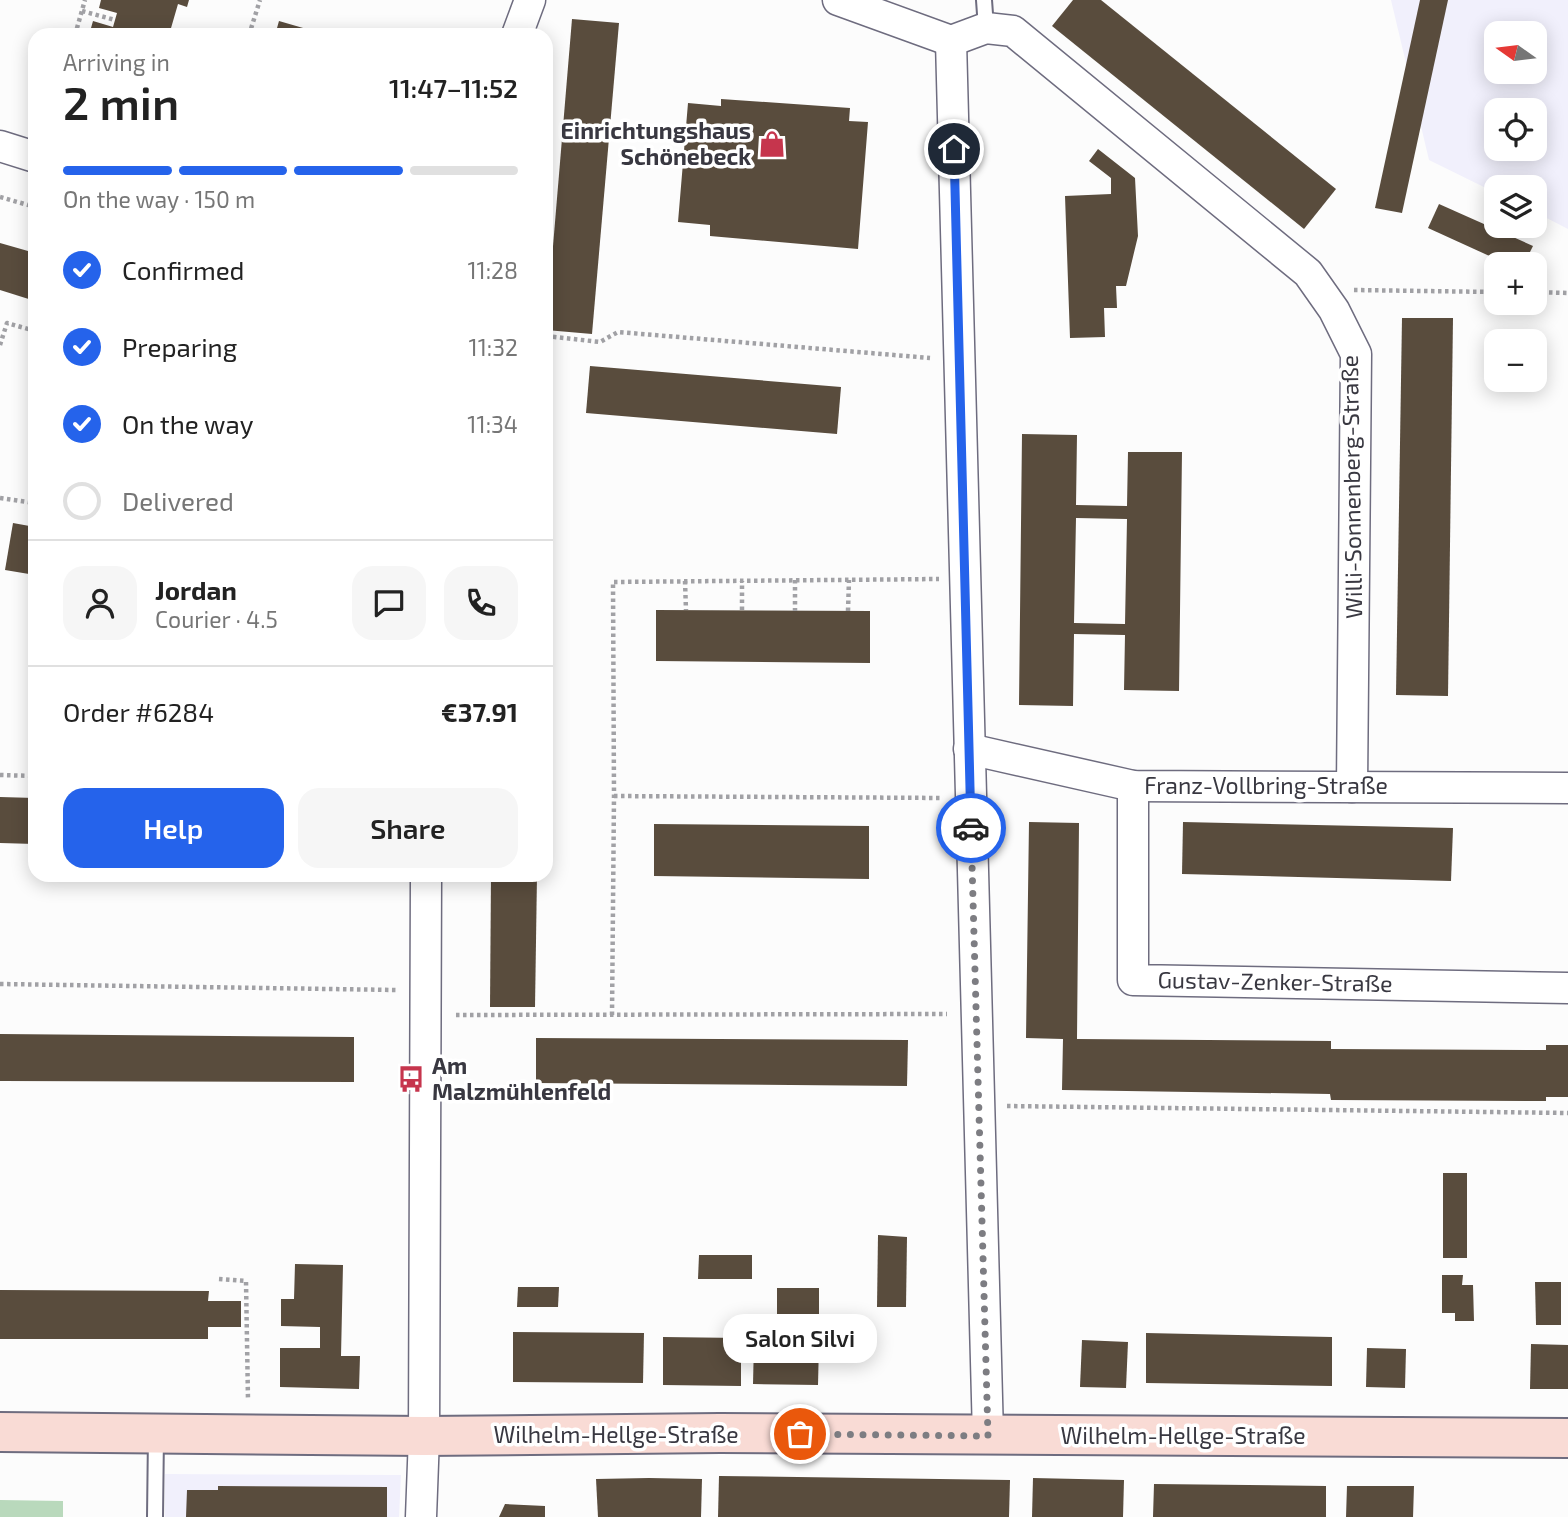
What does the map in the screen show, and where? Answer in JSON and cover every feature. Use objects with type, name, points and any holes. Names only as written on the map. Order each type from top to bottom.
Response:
[{"type":"main road","name":"Wilhelm-Hellge-Straße","points":[[0,1432],[424,1436],[720,1433],[1568,1438]]},
{"type":"street","points":[[520,28],[530,0]]},
{"type":"street","points":[[838,0],[951,41],[988,1436]]},
{"type":"street","name":"Willi-Sonnenberg-Straße","points":[[951,41],[985,14],[1013,31],[1308,273],[1334,310],[1356,354],[1353,787]]},
{"type":"street","points":[[0,146],[28,155]]},
{"type":"street","name":"Franz-Vollbring-Straße","points":[[969,748],[1133,786],[1568,788]]},
{"type":"street","name":"Gustav-Zenker-Straße","points":[[1133,786],[1133,979],[1568,988]]},
{"type":"street","points":[[421,1517],[424,1436],[426,882]]},
{"type":"lane","points":[[155,1517],[156,1433]]},
{"type":"path","points":[[77,28],[85,0]]},
{"type":"path","points":[[251,28],[260,0]]},
{"type":"path","points":[[82,10],[115,20]]},
{"type":"path","points":[[0,197],[28,205]]},
{"type":"path","points":[[1334,310],[1354,290],[1484,292]]},
{"type":"path","points":[[1547,292],[1568,293]]},
{"type":"path","points":[[0,345],[7,323],[28,329]]},
{"type":"path","points":[[553,337],[600,342],[618,332],[959,360]]},
{"type":"path","points":[[0,498],[28,502]]},
{"type":"path","points":[[612,1015],[613,582],[965,579]]},
{"type":"path","points":[[795,580],[795,611]]},
{"type":"path","points":[[848,611],[849,580]]},
{"type":"path","points":[[685,581],[686,610]]},
{"type":"path","points":[[742,581],[742,610]]},
{"type":"path","points":[[0,775],[28,776]]},
{"type":"path","points":[[614,796],[970,798]]},
{"type":"path","points":[[0,984],[425,1002],[612,1015],[976,1014]]},
{"type":"path","points":[[978,1106],[1568,1112]]},
{"type":"path","points":[[219,1279],[246,1281],[248,1434]]},
{"type":"shaded area","points":[[1391,0],[1568,0],[1568,229],[1547,218],[1547,175],[1484,175],[1484,187],[1429,160]]},
{"type":"shaded area","points":[[165,1474],[401,1475],[399,1517],[165,1517]]},
{"type":"green space","points":[[0,1500],[63,1501],[63,1517],[0,1517]]},
{"type":"building","points":[[101,0],[189,0],[187,7],[178,4],[171,28],[91,28],[93,21],[113,27],[117,13],[99,8]]},
{"type":"building","points":[[1073,0],[1101,0],[1336,189],[1304,229],[1052,26]]},
{"type":"building","points":[[1420,0],[1448,0],[1402,213],[1375,208]]},
{"type":"building","points":[[572,19],[619,23],[592,334],[553,331],[553,246]]},
{"type":"building","points":[[279,21],[303,28],[277,28]]},
{"type":"building","points":[[721,99],[850,108],[849,121],[868,122],[858,249],[710,236],[710,225],[678,222],[688,103],[721,106]]},
{"type":"building","points":[[1098,149],[1135,178],[1138,236],[1126,286],[1116,286],[1117,308],[1104,308],[1105,337],[1070,338],[1065,196],[1111,194],[1111,178],[1089,161]]},
{"type":"building","points":[[1439,204],[1484,224],[1484,238],[1515,238],[1533,246],[1530,252],[1484,254],[1428,228]]},
{"type":"building","points":[[0,243],[28,251],[28,299],[0,290]]},
{"type":"building","points":[[1402,318],[1453,318],[1448,696],[1396,695]]},
{"type":"building","points":[[590,366],[841,387],[837,434],[586,413]]},
{"type":"building","points":[[1022,434],[1077,435],[1076,505],[1127,506],[1128,452],[1182,452],[1179,691],[1124,690],[1125,635],[1074,634],[1073,706],[1019,705]],"holes":[[[1076,518],[1127,519],[1125,624],[1074,623]]]},
{"type":"building","points":[[13,523],[28,526],[28,574],[5,570]]},
{"type":"building","points":[[656,610],[870,611],[870,663],[656,661]]},
{"type":"building","points":[[0,797],[28,798],[28,844],[0,843]]},
{"type":"building","points":[[1029,822],[1079,823],[1077,1039],[1331,1041],[1331,1049],[1546,1050],[1546,1045],[1568,1045],[1568,1097],[1546,1097],[1546,1101],[1331,1100],[1330,1094],[1062,1090],[1063,1039],[1026,1038]]},
{"type":"building","points":[[1183,822],[1453,828],[1451,881],[1182,874]]},
{"type":"building","points":[[654,824],[869,826],[869,879],[654,876]]},
{"type":"building","points":[[491,882],[537,882],[535,1007],[490,1007]]},
{"type":"building","points":[[0,1034],[354,1037],[354,1082],[0,1081]]},
{"type":"building","points":[[536,1038],[908,1040],[907,1086],[536,1083]]},
{"type":"building","points":[[1443,1173],[1467,1173],[1467,1258],[1443,1258]]},
{"type":"building","points":[[878,1235],[907,1237],[906,1307],[877,1307]]},
{"type":"building","points":[[699,1255],[752,1255],[752,1279],[698,1279]]},
{"type":"building","points":[[295,1264],[343,1265],[341,1356],[360,1356],[359,1389],[280,1387],[280,1348],[320,1348],[320,1327],[281,1326],[281,1299],[294,1299]]},
{"type":"building","points":[[1442,1275],[1463,1275],[1462,1285],[1473,1285],[1474,1321],[1455,1321],[1455,1313],[1442,1313]]},
{"type":"building","points":[[1535,1282],[1561,1282],[1561,1325],[1536,1325]]},
{"type":"building","points":[[518,1287],[559,1287],[558,1307],[517,1307]]},
{"type":"building","points":[[777,1288],[819,1288],[819,1317],[777,1316]]},
{"type":"building","points":[[0,1290],[209,1291],[208,1301],[241,1301],[241,1327],[208,1327],[208,1339],[0,1339]]},
{"type":"building","points":[[513,1332],[644,1333],[643,1383],[513,1382]]},
{"type":"building","points":[[1146,1333],[1332,1337],[1332,1386],[1146,1383]]},
{"type":"building","points":[[663,1337],[741,1338],[741,1386],[663,1385]]},
{"type":"building","points":[[1082,1340],[1128,1342],[1126,1388],[1080,1387]]},
{"type":"building","points":[[754,1342],[819,1343],[818,1385],[753,1384]]},
{"type":"building","points":[[1531,1344],[1568,1345],[1568,1389],[1530,1389]]},
{"type":"building","points":[[1367,1348],[1406,1349],[1405,1388],[1366,1387]]},
{"type":"building","points":[[719,1476],[1010,1480],[1009,1517],[718,1517]]},
{"type":"building","points":[[1033,1478],[1124,1480],[1123,1517],[1032,1517]]},
{"type":"building","points":[[596,1479],[702,1479],[701,1517],[598,1517]]},
{"type":"building","points":[[1154,1484],[1326,1486],[1326,1517],[1153,1517]]},
{"type":"building","points":[[218,1486],[387,1487],[387,1517],[186,1517],[187,1490],[218,1490]]},
{"type":"building","points":[[1347,1486],[1414,1486],[1413,1517],[1346,1517]]},
{"type":"building","points":[[505,1504],[545,1506],[545,1517],[499,1517]]},
{"type":"way so far","points":[[800,1434],[988,1436],[971,828]]},
{"type":"place","name":"Einrichtungshaus Schönebeck","points":[[772,144]]},
{"type":"place","name":"Am Malzmühlenfeld","points":[[411,1079]]},
{"type":"place","name":"Salon Silvi","points":[[800,1434]]},
{"type":"route","points":[[954,149],[971,828]]}]
